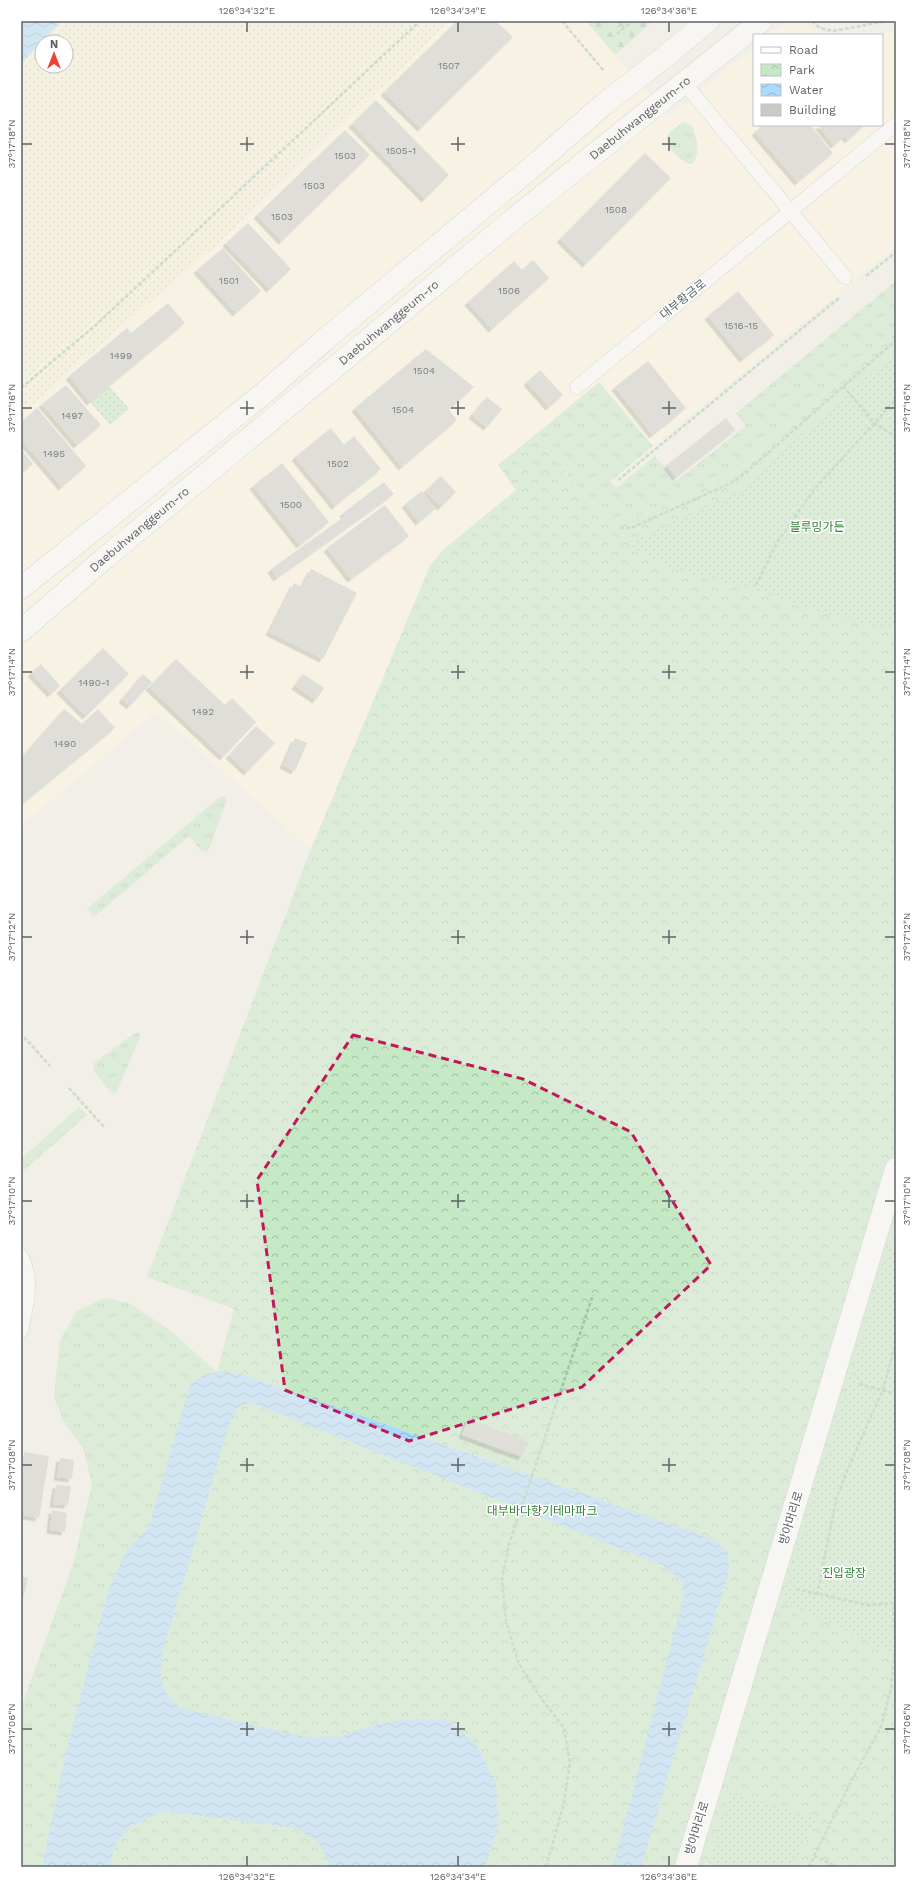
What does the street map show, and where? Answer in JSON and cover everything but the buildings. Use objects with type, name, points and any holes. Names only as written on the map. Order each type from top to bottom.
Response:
[{"type":"main road","points":[[21,588],[256,400],[328,337],[538,162],[604,104],[708,21]]},
{"type":"main road","name":"Daebuhwanggeum-ro","points":[[21,630],[106,557],[521,213],[761,21]]},
{"type":"main road","name":"방아머리로","points":[[686,1867],[896,1169]]},
{"type":"lane","points":[[684,84],[845,277]]},
{"type":"lane","name":"대부황금로","points":[[577,387],[896,124]]},
{"type":"lane","points":[[21,1256],[27,1266],[29,1279],[21,1331]]},
{"type":"path","points":[[21,388],[97,324],[420,21]]},
{"type":"path","points":[[562,21],[607,74]]},
{"type":"path","points":[[617,34],[632,21]]},
{"type":"path","points":[[812,21],[820,28],[833,31],[887,21]]},
{"type":"path","points":[[865,277],[896,252]]},
{"type":"path","points":[[618,480],[840,297]]},
{"type":"path","points":[[620,528],[631,528],[731,483],[744,474],[896,340]]},
{"type":"path","points":[[843,386],[874,423],[896,437]]},
{"type":"path","points":[[756,585],[776,544],[813,491],[896,399]]},
{"type":"path","points":[[24,1037],[50,1066]]},
{"type":"path","points":[[69,1088],[104,1128]]},
{"type":"path","points":[[546,1867],[563,1807],[570,1763],[564,1728],[538,1694],[518,1662],[506,1621],[502,1579],[509,1544],[593,1295]]},
{"type":"path","points":[[818,1595],[836,1500],[848,1468],[883,1390],[896,1341]]},
{"type":"path","points":[[833,1376],[896,1394]]},
{"type":"path","points":[[771,1583],[818,1595],[868,1605],[895,1603],[895,1649],[891,1689],[881,1726],[854,1776],[809,1867]]},
{"type":"path","points":[[814,1856],[838,1867]]},
{"type":"highlighted area","points":[[353,1035],[523,1079],[631,1132],[711,1265],[582,1387],[409,1441],[285,1390],[257,1180]]},
{"type":"shaded area","points":[[450,21],[586,21],[669,116],[753,48],[753,126],[883,126],[883,34],[881,34],[896,31],[896,246],[588,500],[535,435],[498,465],[516,490],[444,549],[430,566],[311,849],[156,712],[21,826],[21,414],[234,229]]},
{"type":"shaded area","points":[[786,21],[803,21],[820,34],[769,34]]},
{"type":"green space","points":[[586,21],[653,21],[615,55]]},
{"type":"green space","points":[[685,122],[692,126],[697,140],[696,156],[692,164],[685,162],[676,155],[670,147],[667,139],[671,131]]},
{"type":"green space","points":[[896,281],[896,330],[738,470],[718,482],[630,520],[614,520],[588,500],[535,435],[599,382],[653,446],[610,482],[616,488],[655,456],[676,481],[746,426],[736,413]]},
{"type":"green space","name":"대부바다향기테마파크","points":[[896,330],[896,1867],[42,1867],[67,1748],[109,1588],[126,1551],[149,1527],[190,1385],[202,1376],[217,1372],[234,1309],[147,1277],[311,849],[430,566],[444,549],[516,490],[498,465],[535,435],[588,500],[613,519],[630,520],[718,482],[738,470]]},
{"type":"green space","name":"블루밍가든","points":[[896,351],[896,629],[859,623],[840,618],[750,589],[671,567],[642,553],[629,543],[738,491]]},
{"type":"green space","points":[[109,386],[129,409],[110,425],[90,402]]},
{"type":"green space","points":[[221,796],[225,796],[227,800],[209,849],[206,852],[201,850],[189,836],[94,917],[87,909]]},
{"type":"green space","points":[[135,1033],[139,1033],[140,1037],[117,1091],[114,1093],[110,1091],[94,1071],[94,1063]]},
{"type":"green space","points":[[79,1107],[87,1115],[21,1173],[21,1159]]},
{"type":"green space","name":"진입광장","points":[[896,1224],[896,1656],[846,1630],[781,1602]]},
{"type":"green space","points":[[105,1298],[129,1303],[167,1328],[217,1372],[202,1376],[149,1527],[126,1551],[109,1588],[67,1748],[42,1867],[21,1867],[21,1708],[73,1564],[92,1484],[83,1448],[63,1421],[54,1396],[60,1340],[77,1311]]},
{"type":"green space","points":[[729,1793],[817,1817],[794,1867],[707,1867]]},
{"type":"sand","points":[[61,21],[450,21],[234,229],[21,414],[21,64],[34,50],[34,74],[74,74],[74,34],[49,34]]},
{"type":"water","points":[[21,21],[61,21],[49,34],[34,34],[34,50],[21,64]]},
{"type":"water","points":[[217,1372],[241,1374],[712,1539],[722,1546],[728,1557],[728,1574],[641,1867],[613,1867],[684,1595],[683,1582],[664,1566],[252,1403],[239,1406],[231,1418],[163,1650],[161,1682],[163,1689],[180,1708],[309,1738],[340,1737],[367,1727],[401,1720],[446,1719],[476,1744],[496,1783],[498,1826],[485,1867],[329,1867],[327,1857],[317,1841],[296,1828],[163,1811],[132,1826],[116,1842],[109,1867],[42,1867],[67,1748],[109,1588],[126,1551],[149,1527],[190,1385],[202,1376]]}]
